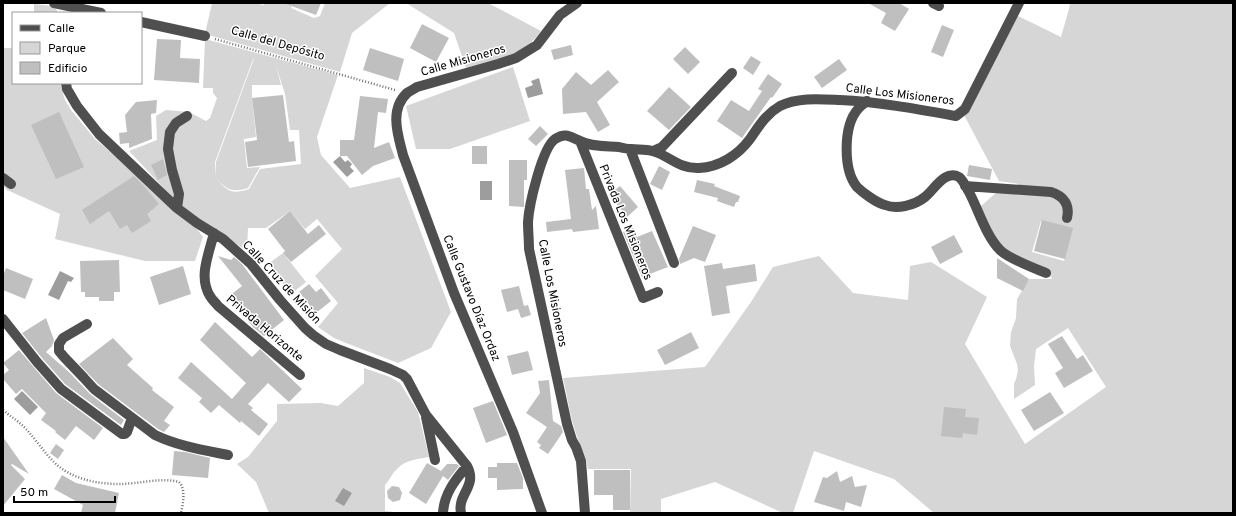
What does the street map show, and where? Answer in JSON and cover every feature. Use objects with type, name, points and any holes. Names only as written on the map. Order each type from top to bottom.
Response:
[{"type":"street","name":"Calle Misioneros","points":[[407,93],[417,87],[516,58],[537,45],[560,15],[577,3]]},
{"type":"street","name":"Calle Los Misioneros","points":[[585,513],[581,461],[567,424],[529,249],[528,221],[536,183],[546,151],[552,142],[561,136],[571,136],[580,141],[592,144],[653,151],[680,165],[697,168],[714,166],[727,160],[738,152],[748,141],[765,117],[772,111],[787,103],[823,99],[867,101],[956,116],[965,109],[1019,3]]},
{"type":"street","points":[[59,7],[94,12]]},
{"type":"street","points":[[142,22],[205,36]]},
{"type":"street","points":[[653,151],[667,143],[732,73]]},
{"type":"street","name":"Calle Cruz de Misión","points":[[66,84],[77,106],[99,134],[177,208],[197,223],[223,239],[251,264],[280,300],[313,335],[326,344],[403,375],[410,384],[426,415],[467,466]]},
{"type":"street","name":"Calle Gustavo Díaz Ordaz","points":[[407,93],[400,102],[395,116],[403,155],[454,293],[513,432],[542,513]]},
{"type":"street","points":[[867,101],[857,110],[847,138],[846,148],[848,163],[857,187],[885,206],[898,207],[910,205],[924,198],[950,175],[957,176],[960,178],[977,207],[991,239],[1001,252],[1046,273]]},
{"type":"street","points":[[177,208],[179,194],[168,149],[170,132],[176,123],[187,116]]},
{"type":"street","name":"Privada Los Misioneros","points":[[580,141],[643,298],[658,292]]},
{"type":"street","points":[[630,149],[674,263]]},
{"type":"street","points":[[965,186],[1051,192],[1065,201],[1068,206],[1067,218]]},
{"type":"street","name":"Privada Horizonte","points":[[214,233],[204,276],[205,286],[210,296],[222,310],[300,375]]},
{"type":"street","points":[[3,319],[51,379],[73,399],[122,434],[127,432],[132,418]]},
{"type":"street","points":[[86,324],[63,338],[59,344],[59,351],[71,366],[94,389],[155,435],[182,445],[228,455]]},
{"type":"street","points":[[426,415],[435,460]]},
{"type":"street","points":[[443,513],[450,488],[467,466],[470,471],[470,482],[469,487],[460,503],[461,513]]},
{"type":"path","name":"Calle del Depósito","points":[[205,36],[407,93]]},
{"type":"path","points":[[3,410],[25,428],[56,464],[79,478],[95,482],[121,484],[166,481],[179,482],[183,490],[183,505],[181,513]]},
{"type":"green space","points":[[212,3],[253,3],[264,5],[264,3],[293,3],[291,8],[314,18],[320,16],[325,3],[390,3],[352,33],[340,72],[205,34]]},
{"type":"green space","points":[[406,3],[488,3],[541,31],[526,46],[517,52],[498,60],[466,68],[454,33]]},
{"type":"green space","points":[[1070,3],[1233,3],[1233,513],[934,513],[894,479],[814,451],[793,513],[783,513],[715,482],[661,499],[661,513],[630,513],[631,469],[588,469],[586,458],[572,421],[563,378],[705,367],[751,302],[773,267],[819,256],[853,293],[908,300],[910,266],[931,262],[987,297],[965,344],[1025,444],[1106,387],[1068,328],[1036,349],[1034,366],[1035,385],[1014,399],[1014,384],[1018,371],[1010,346],[1011,332],[1016,318],[1017,299],[1029,279],[1052,279],[1049,273],[996,245],[981,206],[997,192],[1018,193],[1019,184],[999,181],[964,115],[1018,16],[1061,37]],"holes":[[[1041,221],[1072,229],[1064,261],[1032,252]]]},
{"type":"green space","points":[[34,4],[52,6],[57,10],[57,12],[34,12]]},
{"type":"green space","points":[[205,39],[338,75],[317,137],[321,155],[350,188],[400,177],[451,312],[431,348],[398,363],[334,338],[318,327],[338,303],[315,276],[342,249],[317,219],[305,229],[290,211],[266,228],[248,228],[247,251],[199,219],[174,199],[129,151],[157,140],[156,116],[166,110],[189,112],[206,121],[210,118],[217,98],[213,93],[213,88],[203,88]],"holes":[[[255,56],[216,162],[215,177],[215,162],[252,62]],[[276,66],[285,94],[290,130],[299,130],[301,164],[260,169],[249,189],[243,191],[233,192],[226,189],[215,177],[226,188],[233,190],[248,188],[260,167],[247,168],[244,139],[256,137],[252,85],[281,85]]]},
{"type":"green space","points":[[3,48],[12,48],[12,84],[60,84],[65,100],[71,110],[95,139],[140,176],[195,226],[203,237],[195,261],[145,261],[55,239],[60,214],[7,190],[3,186]]},
{"type":"green space","points":[[513,67],[530,121],[450,149],[416,149],[406,106]]},
{"type":"green space","points":[[283,253],[306,282],[291,294],[268,264]]},
{"type":"green space","points":[[364,368],[390,377],[400,383],[418,412],[429,457],[412,460],[400,466],[385,485],[385,511],[403,513],[269,513],[256,482],[237,464],[248,457],[277,421],[277,404],[321,403],[338,406],[364,383]]},
{"type":"shaded area","points":[[539,78],[543,94],[528,98],[525,88],[533,85],[531,81]]},
{"type":"shaded area","points":[[340,156],[345,162],[348,160],[352,164],[350,167],[354,171],[347,177],[333,162]]},
{"type":"shaded area","points":[[480,181],[492,181],[492,200],[480,200]]},
{"type":"shaded area","points":[[60,271],[74,278],[71,282],[68,281],[59,300],[48,295]]},
{"type":"shaded area","points":[[22,391],[38,407],[30,415],[14,399]]},
{"type":"shaded area","points":[[343,488],[352,493],[344,506],[335,501]]},
{"type":"building","points":[[286,3],[321,3],[316,15]]},
{"type":"building","points":[[868,3],[899,3],[909,9],[895,31],[881,23],[886,13]]},
{"type":"building","points":[[422,24],[449,38],[436,62],[410,48]]},
{"type":"building","points":[[942,25],[954,30],[943,57],[931,52]]},
{"type":"building","points":[[157,39],[181,40],[180,58],[200,59],[199,83],[154,80]]},
{"type":"building","points":[[571,45],[573,55],[554,60],[551,50]]},
{"type":"building","points":[[685,47],[700,62],[688,74],[673,59]]},
{"type":"building","points":[[370,48],[404,59],[398,81],[363,70]]},
{"type":"building","points":[[751,56],[761,62],[753,75],[743,68]]},
{"type":"building","points":[[839,59],[847,70],[822,88],[814,77]]},
{"type":"building","points":[[608,70],[619,82],[597,102],[610,125],[598,132],[586,112],[563,114],[562,89],[576,72],[591,85]]},
{"type":"building","points":[[768,74],[782,84],[742,138],[717,121],[731,100],[749,111],[762,91],[758,89]]},
{"type":"building","points":[[669,87],[691,107],[669,130],[647,111]]},
{"type":"building","points":[[283,95],[289,142],[294,141],[296,161],[248,167],[245,142],[257,140],[252,98]]},
{"type":"building","points":[[360,96],[388,99],[386,113],[378,112],[374,148],[389,142],[395,158],[373,166],[362,175],[347,156],[340,156],[340,140],[354,140]]},
{"type":"building","points":[[157,100],[156,113],[151,114],[152,139],[129,148],[129,143],[120,144],[119,133],[127,132],[125,115],[136,102]]},
{"type":"building","points":[[59,112],[84,167],[56,179],[31,125]]},
{"type":"building","points":[[540,126],[548,134],[536,146],[528,139]]},
{"type":"building","points":[[472,146],[487,146],[487,164],[472,164]]},
{"type":"building","points":[[163,159],[167,175],[158,180],[151,165]]},
{"type":"building","points":[[509,160],[527,160],[527,180],[524,180],[524,207],[509,206]]},
{"type":"building","points":[[969,165],[992,169],[990,180],[967,176]]},
{"type":"building","points":[[659,166],[670,172],[662,190],[650,184]]},
{"type":"building","points":[[584,168],[586,189],[589,189],[592,210],[596,206],[599,229],[573,232],[572,229],[547,232],[546,222],[571,219],[565,170]]},
{"type":"building","points":[[134,176],[159,204],[147,214],[151,221],[132,233],[127,225],[120,229],[109,211],[90,224],[82,210]]},
{"type":"building","points":[[697,180],[715,184],[714,186],[740,196],[738,202],[736,202],[734,207],[717,201],[718,198],[694,192]]},
{"type":"building","points":[[620,186],[638,207],[627,217],[609,195]]},
{"type":"building","points":[[290,211],[308,234],[319,225],[326,234],[291,262],[283,253],[285,251],[268,229]]},
{"type":"building","points":[[1042,220],[1073,228],[1065,259],[1034,251]]},
{"type":"building","points":[[693,226],[716,235],[705,262],[694,258],[680,264],[679,259]]},
{"type":"building","points":[[633,228],[637,237],[652,231],[668,267],[642,277],[623,232]]},
{"type":"building","points":[[954,235],[963,252],[940,264],[931,247]]},
{"type":"building","points":[[218,256],[231,260],[234,257],[242,264],[284,320],[264,336],[253,327],[228,297],[242,286]]},
{"type":"building","points":[[997,258],[1029,279],[1023,291],[997,278]]},
{"type":"building","points":[[119,260],[120,292],[114,292],[114,301],[99,301],[99,297],[85,297],[85,292],[81,292],[80,261]]},
{"type":"building","points":[[722,263],[723,269],[755,264],[757,281],[726,286],[730,313],[712,316],[704,266]]},
{"type":"building","points":[[183,266],[191,294],[159,305],[150,277]]},
{"type":"building","points":[[6,268],[33,279],[25,299],[3,290],[3,276]]},
{"type":"building","points":[[309,284],[316,292],[321,288],[331,301],[316,313],[299,292]]},
{"type":"building","points":[[519,286],[524,306],[528,305],[531,315],[521,318],[518,309],[507,312],[501,290]]},
{"type":"building","points":[[46,318],[54,340],[52,346],[46,352],[69,372],[90,394],[124,420],[121,425],[65,384],[22,333]]},
{"type":"building","points":[[215,322],[252,357],[260,349],[302,389],[289,402],[268,383],[248,404],[253,408],[251,410],[268,424],[259,436],[241,421],[240,423],[219,405],[211,413],[199,402],[202,398],[178,378],[191,362],[232,399],[246,383],[200,340]]},
{"type":"building","points":[[691,332],[699,348],[665,365],[657,350]]},
{"type":"building","points":[[1062,336],[1077,359],[1083,355],[1093,371],[1064,388],[1055,373],[1063,368],[1048,344]]},
{"type":"building","points":[[113,338],[133,359],[127,365],[153,388],[152,390],[174,407],[164,421],[170,425],[164,432],[98,384],[79,364]]},
{"type":"building","points":[[19,350],[56,393],[103,428],[94,440],[76,426],[65,440],[41,420],[46,413],[22,389],[16,394],[3,379],[3,375],[9,370],[3,363]]},
{"type":"building","points":[[528,351],[533,370],[512,375],[507,356]]},
{"type":"building","points":[[549,380],[553,421],[561,426],[563,432],[548,454],[539,448],[541,445],[537,442],[547,427],[526,413],[540,393],[538,381]]},
{"type":"building","points":[[1050,392],[1064,413],[1034,431],[1021,410]]},
{"type":"building","points":[[493,401],[507,435],[486,443],[473,408]]},
{"type":"building","points":[[944,407],[966,409],[965,417],[979,418],[977,435],[963,433],[962,438],[941,436]]},
{"type":"building","points":[[3,437],[29,474],[12,464],[11,465],[25,479],[3,506]]},
{"type":"building","points":[[56,444],[64,450],[58,459],[50,453]]},
{"type":"building","points":[[174,451],[210,458],[208,478],[172,475]]},
{"type":"building","points":[[427,463],[441,471],[447,464],[457,464],[459,466],[448,480],[443,476],[426,504],[409,493]]},
{"type":"building","points":[[497,463],[517,463],[523,478],[523,489],[497,490],[497,478],[488,478],[488,467],[497,467]]},
{"type":"building","points":[[594,470],[630,470],[630,510],[613,510],[613,495],[594,495]]},
{"type":"building","points":[[837,471],[840,482],[852,476],[855,487],[867,485],[861,507],[846,502],[844,511],[814,502],[823,477],[827,478]]},
{"type":"building","points":[[62,475],[76,483],[119,493],[115,513],[81,513],[83,505],[54,489]]},
{"type":"building","points":[[392,486],[399,487],[402,493],[400,500],[393,502],[388,498],[387,491]]}]
